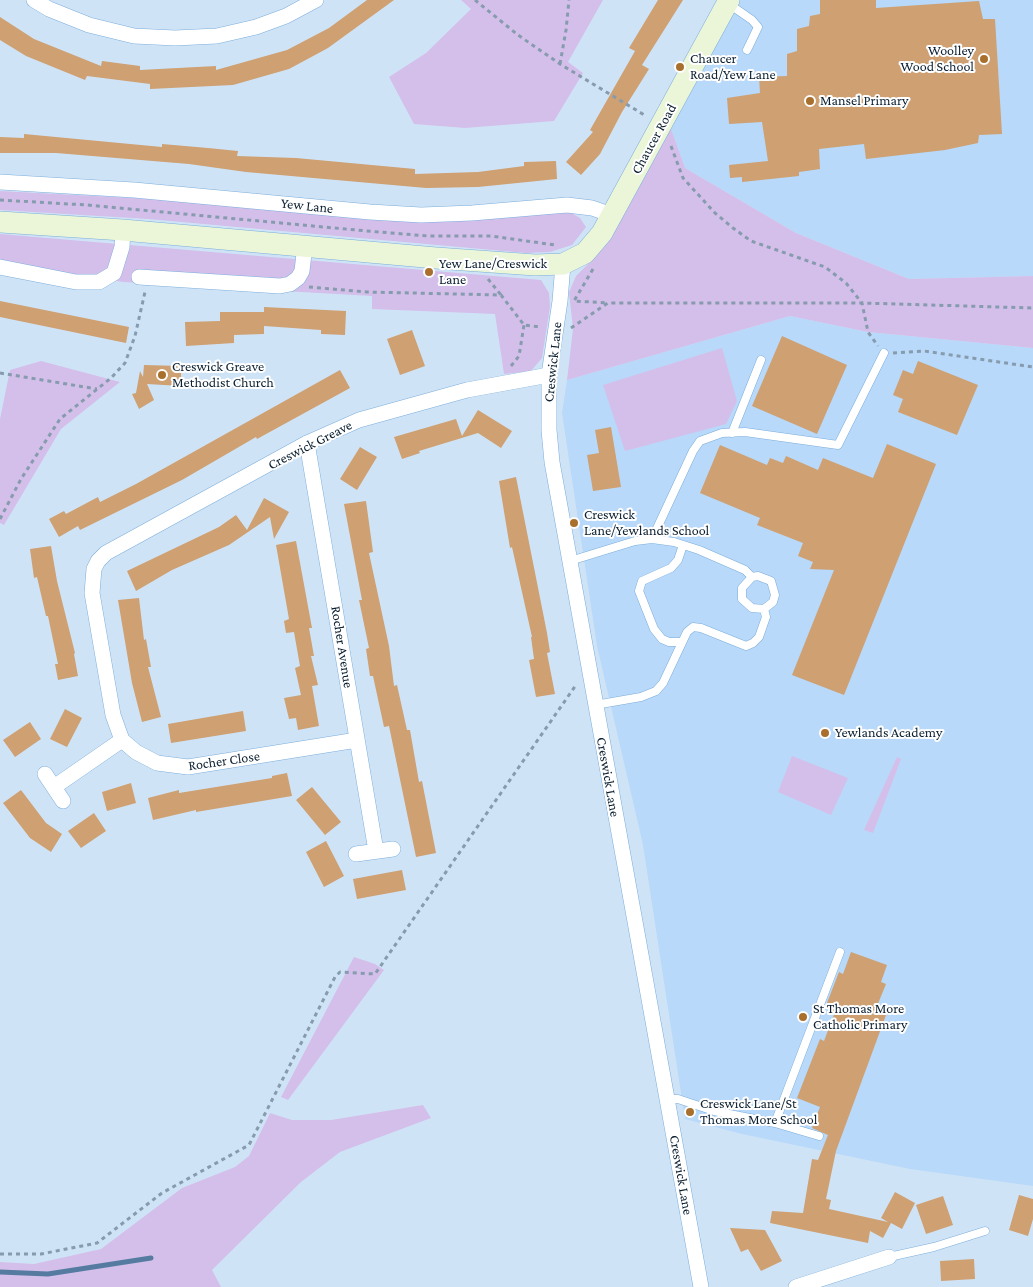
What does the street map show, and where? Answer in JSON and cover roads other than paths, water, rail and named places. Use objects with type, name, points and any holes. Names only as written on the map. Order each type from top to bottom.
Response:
[{"type":"main road","name":"Chaucer Road","points":[[562,264],[578,258],[590,249],[612,215],[728,2]]},
{"type":"main road","points":[[0,222],[123,230],[535,265],[562,264]]},
{"type":"street","points":[[34,0],[49,9],[90,25],[134,36],[175,38],[218,36],[256,27],[286,16],[316,0]]},
{"type":"street","name":"Yew Lane","points":[[0,182],[144,191],[421,215],[567,205],[592,208],[612,215]]},
{"type":"street","points":[[0,267],[76,282],[99,282],[114,273],[122,247],[123,230]]},
{"type":"street","points":[[144,277],[280,286],[294,281],[302,271],[305,245]]},
{"type":"street","name":"Creswick Lane","points":[[562,264],[556,329],[549,376],[549,430],[552,462],[701,1287]]},
{"type":"street","name":"Creswick Greave","points":[[122,740],[113,715],[92,593],[94,569],[106,553],[307,443],[359,420],[408,404],[499,384],[549,376]]},
{"type":"street","name":"Rocher Avenue","points":[[307,443],[376,851]]},
{"type":"street","points":[[54,787],[122,740]]},
{"type":"street","name":"Rocher Close","points":[[122,740],[136,752],[157,763],[188,767],[357,740]]},
{"type":"street","points":[[45,774],[63,801]]},
{"type":"street","points":[[356,854],[393,848]]},
{"type":"street","points":[[796,1287],[889,1257]]},
{"type":"lane","points":[[728,2],[752,20],[758,28],[747,50]]},
{"type":"lane","points":[[652,539],[700,440],[722,433],[745,432],[838,445],[884,353]]},
{"type":"lane","points":[[732,433],[761,360]]},
{"type":"lane","points":[[570,561],[635,541],[652,539],[683,545],[745,570],[752,577],[766,578],[775,588],[773,602],[764,609],[752,608],[742,599],[742,588],[752,577]]},
{"type":"lane","points":[[682,642],[669,642],[662,639],[654,629],[639,591],[642,580],[671,568],[678,560],[683,545]]},
{"type":"lane","points":[[596,705],[641,698],[656,691],[663,683],[682,642],[693,627],[701,628],[746,646],[753,643],[759,637],[766,617],[764,609]]},
{"type":"lane","points":[[775,1123],[840,952]]},
{"type":"lane","points":[[667,1099],[678,1099],[714,1111],[775,1123],[819,1136]]},
{"type":"lane","points":[[889,1257],[934,1247],[985,1231]]},
{"type":"waterway","points":[[0,1272],[48,1274],[151,1258]]},
{"type":"place","name":"Woolley Wood School","points":[[984,59]]},
{"type":"place","name":"Chaucer Road/Yew Lane","points":[[680,67]]},
{"type":"place","name":"Mansel Primary","points":[[810,101]]},
{"type":"place","name":"Yew Lane/Creswick Lane","points":[[429,272]]},
{"type":"place","name":"Creswick Greave Methodist Church","points":[[162,375]]},
{"type":"place","name":"Creswick Lane/Yewlands School","points":[[574,523]]},
{"type":"place","name":"Yewlands Academy","points":[[825,733]]},
{"type":"place","name":"St Thomas More Catholic Primary","points":[[803,1017]]},
{"type":"place","name":"Creswick Lane/St Thomas More School","points":[[690,1112]]}]
